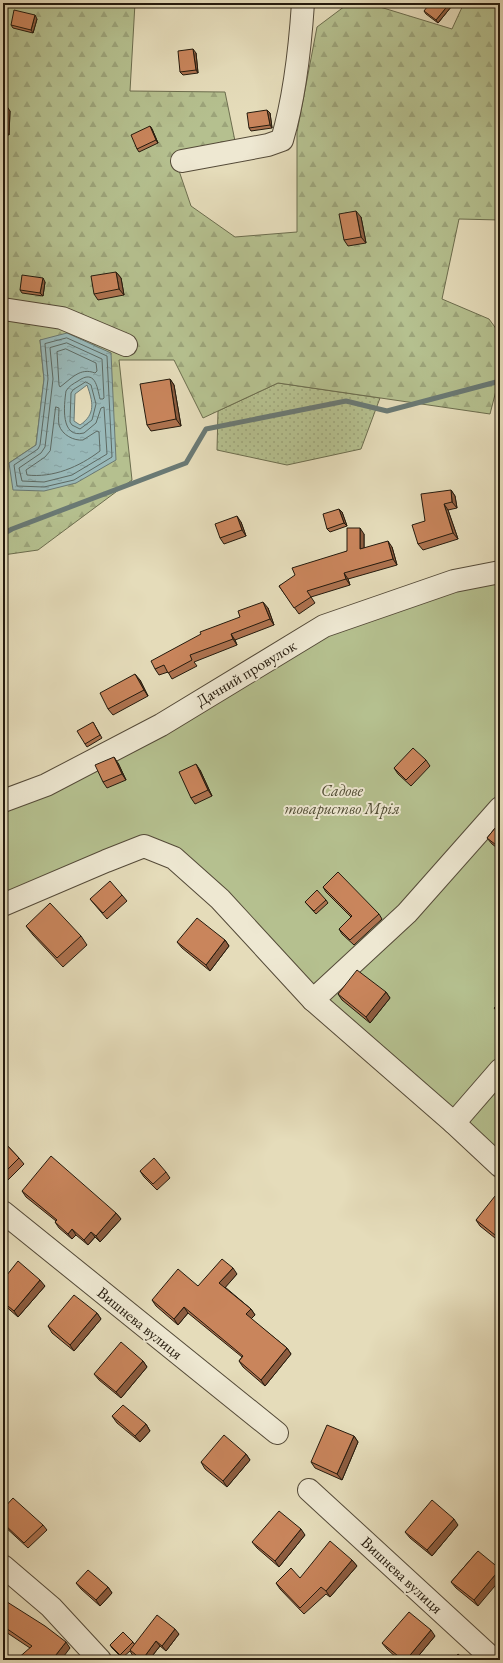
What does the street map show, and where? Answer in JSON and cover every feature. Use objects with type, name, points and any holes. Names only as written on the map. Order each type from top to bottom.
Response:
[{"type":"street","points":[[182,161],[268,145],[282,140],[300,47],[303,3]]},
{"type":"street","points":[[3,309],[62,318],[126,345]]},
{"type":"street","name":"Дачний провулок","points":[[3,801],[46,785],[161,725],[324,626],[454,581],[500,572]]},
{"type":"street","points":[[313,1000],[407,913],[500,808]]},
{"type":"street","points":[[3,905],[144,846],[174,858],[220,899],[313,1000],[454,1123],[500,1166]]},
{"type":"street","points":[[454,1123],[500,1070]]},
{"type":"street","name":"Вишнева вулиця","points":[[3,1212],[277,1433]]},
{"type":"street","name":"Вишнева вулиця","points":[[309,1490],[494,1660]]},
{"type":"street","points":[[3,1566],[51,1607],[100,1660]]},
{"type":"green space","points":[[3,3],[135,3],[130,91],[225,92],[235,141],[221,142],[175,159],[191,206],[235,237],[297,232],[297,132],[317,27],[349,3],[367,3],[452,29],[464,3],[500,3],[500,220],[459,219],[442,299],[489,319],[500,334],[500,375],[490,414],[278,383],[203,418],[174,360],[119,360],[132,480],[38,550],[3,555]],"holes":[[[40,340],[111,353],[76,483],[9,463],[36,445],[44,379]]]},
{"type":"green space","points":[[278,383],[380,398],[361,449],[287,465],[217,450],[218,411]]},
{"type":"green space","name":"Садове товариство Мрія","points":[[500,572],[500,1166],[220,899],[144,846],[3,905],[3,801],[324,626]]},
{"type":"water","points":[[67,333],[111,353],[116,460],[76,483],[44,491],[13,490],[9,463],[36,445],[44,379],[40,340]],"holes":[[[87,385],[92,402],[91,412],[85,421],[80,425],[74,421],[75,394]]]},
{"type":"building","points":[[430,3],[449,4],[436,20],[424,11]]},
{"type":"building","points":[[14,10],[35,15],[31,30],[11,25]]},
{"type":"building","points":[[193,49],[196,70],[180,72],[178,51]]},
{"type":"building","points":[[3,104],[6,105],[5,129],[3,129]]},
{"type":"building","points":[[267,110],[270,125],[249,128],[247,113]]},
{"type":"building","points":[[150,126],[156,140],[137,149],[131,135]]},
{"type":"building","points":[[356,211],[361,237],[344,240],[339,214]]},
{"type":"building","points":[[116,272],[119,289],[94,294],[91,276]]},
{"type":"building","points":[[22,275],[43,278],[40,293],[20,290]]},
{"type":"building","points":[[170,379],[176,419],[147,425],[140,384]]},
{"type":"building","points":[[451,490],[452,502],[444,504],[453,533],[418,544],[412,525],[425,521],[421,494]]},
{"type":"building","points":[[339,509],[344,523],[327,529],[323,514]]},
{"type":"building","points":[[237,516],[242,530],[220,538],[215,524]]},
{"type":"building","points":[[347,528],[360,528],[360,549],[388,541],[393,559],[344,573],[346,579],[307,591],[311,597],[294,608],[279,586],[295,575],[292,568],[347,551]]},
{"type":"building","points":[[263,602],[270,619],[231,634],[233,639],[190,655],[192,660],[168,673],[164,665],[155,669],[151,661],[201,634],[200,632],[240,617],[238,611]]},
{"type":"building","points":[[135,674],[144,690],[108,709],[100,693]]},
{"type":"building","points":[[93,722],[100,735],[85,744],[77,731]]},
{"type":"building","points":[[413,748],[426,760],[406,780],[394,768]]},
{"type":"building","points":[[114,757],[122,774],[103,782],[95,765]]},
{"type":"building","points":[[196,764],[208,790],[191,798],[179,772]]},
{"type":"building","points":[[500,822],[500,848],[487,838]]},
{"type":"building","points":[[338,872],[379,914],[350,940],[339,929],[352,916],[323,887]]},
{"type":"building","points":[[110,881],[122,895],[103,913],[90,899]]},
{"type":"building","points":[[317,890],[326,900],[314,911],[305,902]]},
{"type":"building","points":[[50,903],[81,936],[57,958],[26,926]]},
{"type":"building","points":[[197,918],[225,940],[206,965],[177,942]]},
{"type":"building","points":[[357,970],[386,992],[366,1017],[338,994]]},
{"type":"building","points":[[500,1002],[500,1013],[494,1008]]},
{"type":"building","points":[[3,1141],[19,1158],[3,1174]]},
{"type":"building","points":[[51,1156],[116,1213],[96,1236],[91,1232],[84,1240],[72,1229],[68,1234],[55,1222],[57,1220],[22,1191]]},
{"type":"building","points":[[154,1158],[166,1172],[153,1184],[140,1171]]},
{"type":"building","points":[[495,1196],[500,1200],[500,1239],[476,1220]]},
{"type":"building","points":[[222,1259],[233,1268],[219,1283],[251,1309],[246,1314],[287,1348],[261,1380],[239,1361],[243,1356],[184,1307],[174,1319],[152,1300],[178,1269],[198,1286]]},
{"type":"building","points":[[18,1261],[40,1280],[14,1311],[3,1302],[3,1280]]},
{"type":"building","points":[[74,1295],[97,1313],[70,1345],[48,1326]]},
{"type":"building","points":[[121,1342],[143,1361],[116,1392],[94,1374]]},
{"type":"building","points":[[123,1405],[146,1424],[135,1436],[112,1416]]},
{"type":"building","points":[[327,1425],[354,1436],[337,1474],[311,1462]]},
{"type":"building","points":[[224,1435],[246,1454],[223,1481],[201,1462]]},
{"type":"building","points":[[13,1498],[43,1525],[24,1543],[3,1523],[3,1509]]},
{"type":"building","points":[[432,1500],[454,1519],[427,1550],[405,1532]]},
{"type":"building","points":[[279,1511],[301,1529],[275,1561],[252,1542]]},
{"type":"building","points":[[330,1541],[352,1560],[326,1591],[321,1587],[300,1608],[276,1583],[291,1568],[300,1578]]},
{"type":"building","points":[[478,1551],[500,1569],[474,1600],[451,1582]]},
{"type":"building","points":[[88,1570],[108,1587],[96,1600],[76,1583]]},
{"type":"building","points":[[4,1600],[45,1626],[66,1642],[52,1660],[16,1660],[32,1646],[3,1626]]},
{"type":"building","points":[[409,1612],[431,1630],[406,1660],[403,1660],[382,1643]]},
{"type":"building","points":[[157,1615],[175,1629],[162,1646],[156,1641],[142,1660],[130,1650]]},
{"type":"building","points":[[123,1632],[133,1642],[120,1655],[110,1645]]},
{"type":"building","points":[[458,1654],[465,1660],[453,1660]]},
{"type":"waterway","points":[[3,534],[12,529],[186,463],[206,429],[346,401],[387,411],[500,381]]}]
